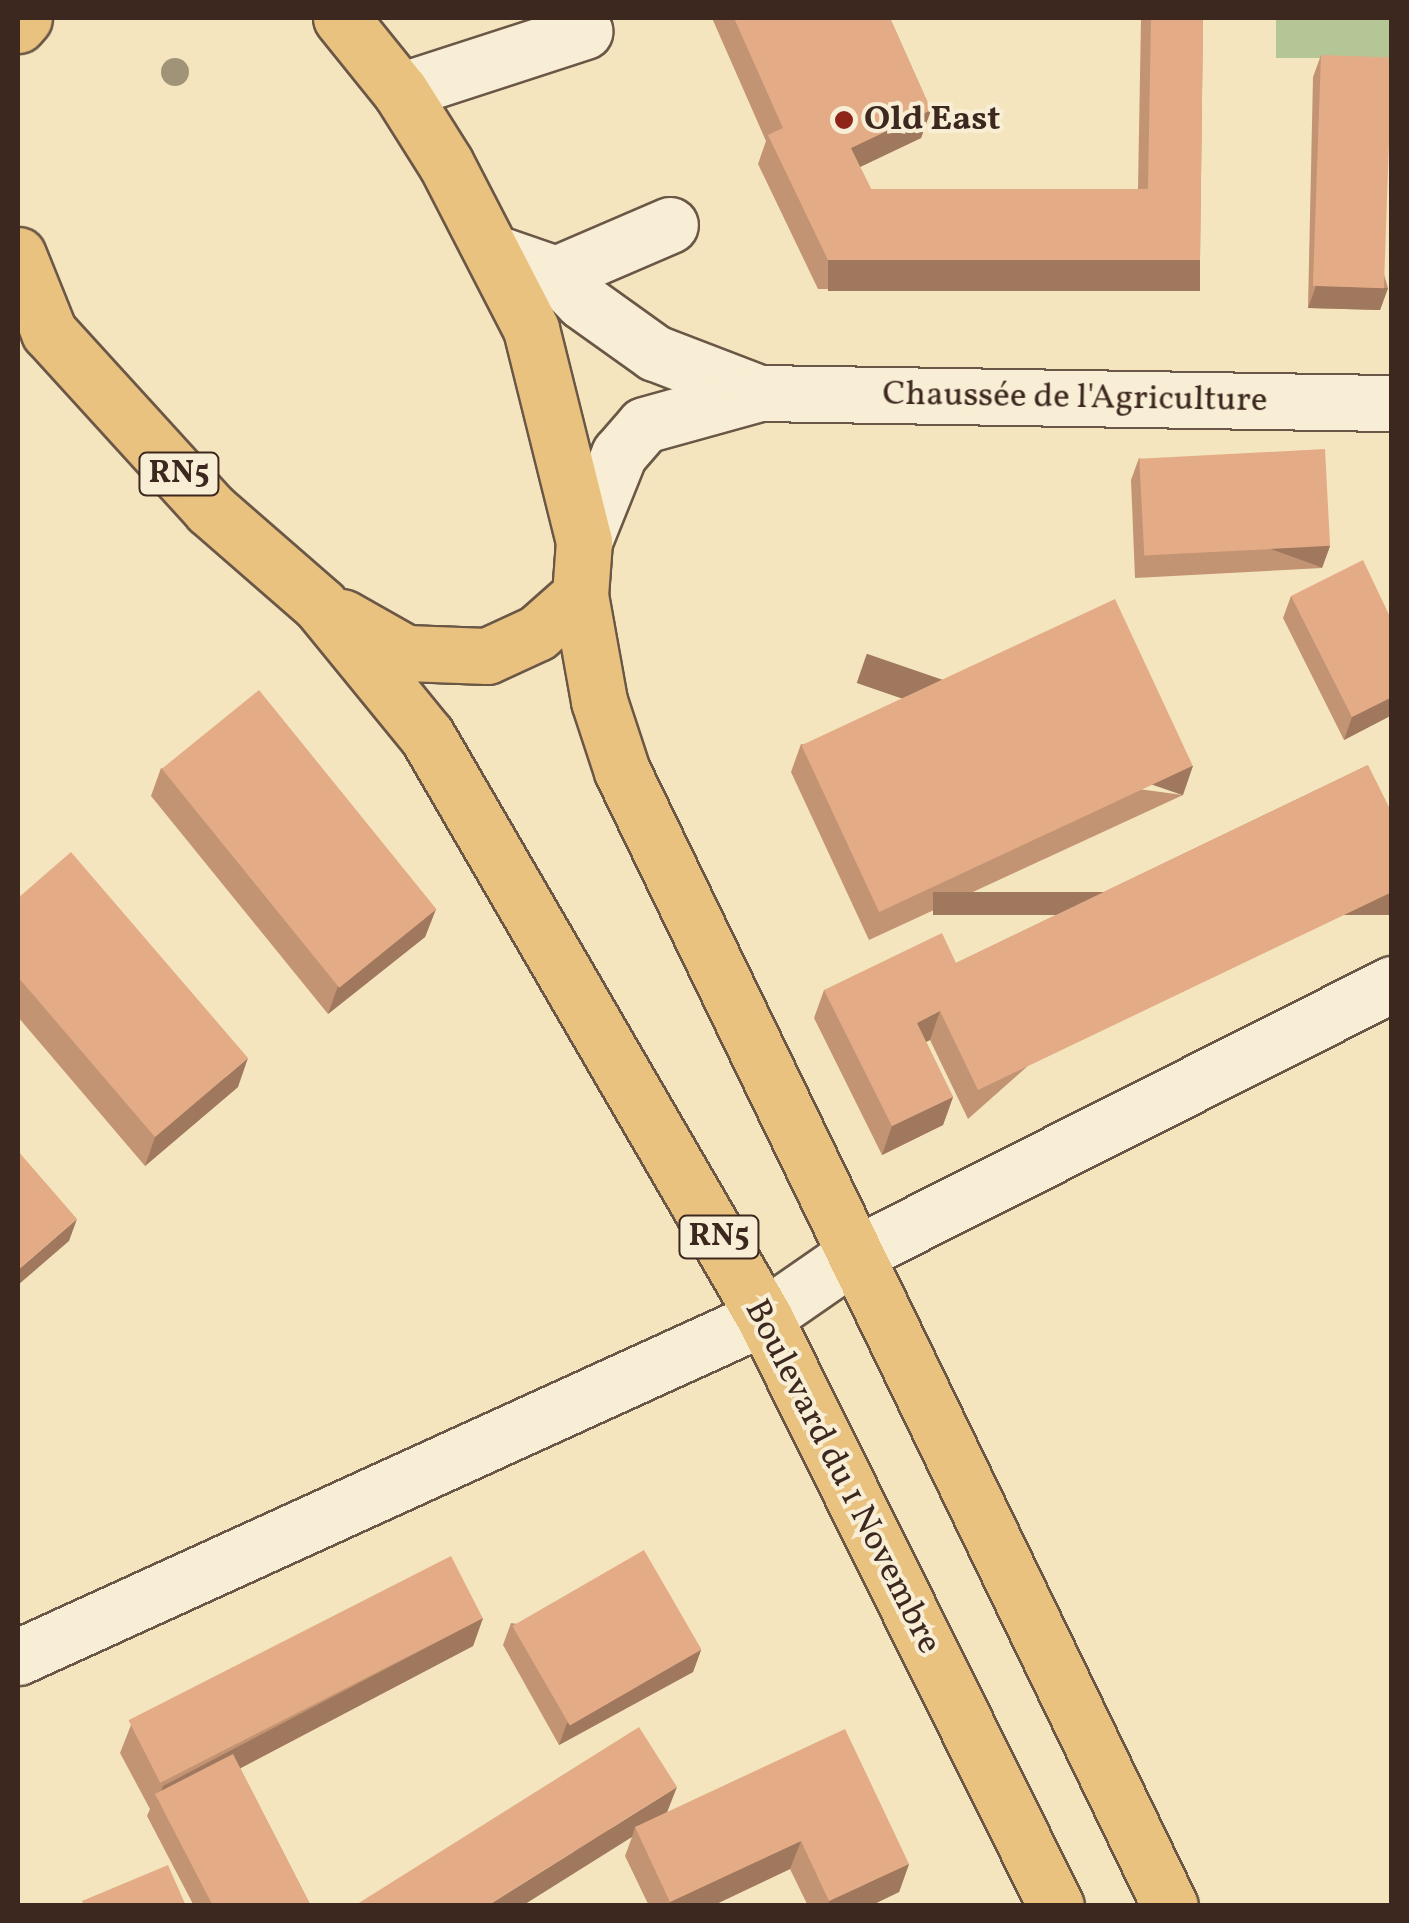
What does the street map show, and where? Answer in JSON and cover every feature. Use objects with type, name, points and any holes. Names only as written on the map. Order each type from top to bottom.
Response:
[{"type":"main road","points":[[18,25],[24,18]]},
{"type":"main road","points":[[341,18],[400,91],[495,252],[530,329],[584,541],[580,596],[600,701],[622,771],[852,1256],[1170,1906]]},
{"type":"main road","name":"Boulevard du 1 Novembre","points":[[18,255],[34,320],[210,509],[320,605],[426,736],[764,1317],[1056,1906]]},
{"type":"main road","name":"Boulevard du 1 Novembre","points":[[320,605],[406,652],[445,659],[486,656],[537,634],[580,596]]},
{"type":"street","points":[[400,91],[586,31]]},
{"type":"street","points":[[556,274],[670,224]]},
{"type":"street","name":"Chaussée de l'Agriculture","points":[[495,252],[556,274],[582,302],[655,354],[759,393]]},
{"type":"street","name":"Chaussée de l'Agriculture","points":[[584,541],[618,454],[644,425],[759,393],[1392,403]]},
{"type":"street","points":[[18,1657],[764,1317],[852,1256],[1392,984]]},
{"type":"green space","points":[[1276,18],[1391,18],[1391,58],[1276,58]]},
{"type":"building","points":[[734,18],[890,18],[931,110],[851,148],[871,189],[1148,189],[1151,18],[1203,18],[1200,260],[828,260],[768,135],[783,128]]},
{"type":"building","points":[[1321,55],[1392,57],[1384,288],[1313,286]]},
{"type":"building","points":[[1325,449],[1330,546],[1144,556],[1139,459]]},
{"type":"building","points":[[1363,560],[1392,621],[1392,697],[1352,717],[1291,596]]},
{"type":"building","points":[[1115,599],[1193,766],[879,912],[801,745]]},
{"type":"building","points":[[259,690],[436,909],[339,988],[162,769]]},
{"type":"building","points":[[1368,765],[1392,813],[1392,892],[978,1090],[940,1011],[917,1023],[953,1097],[892,1126],[824,990],[942,933],[956,963]]},
{"type":"building","points":[[71,852],[248,1058],[155,1137],[18,977],[18,898]]},
{"type":"building","points":[[18,1151],[77,1219],[18,1270]]},
{"type":"building","points":[[644,1550],[702,1650],[570,1726],[512,1626]]},
{"type":"building","points":[[451,1556],[483,1618],[160,1783],[128,1720]]},
{"type":"building","points":[[639,1727],[677,1787],[487,1906],[354,1906]]},
{"type":"building","points":[[845,1729],[909,1864],[829,1901],[801,1841],[670,1902],[635,1827]]},
{"type":"building","points":[[233,1754],[311,1906],[213,1906],[155,1794]]},
{"type":"building","points":[[168,1865],[186,1906],[84,1906],[82,1901]]},
{"type":"place","name":"Old East","points":[[844,120]]}]
